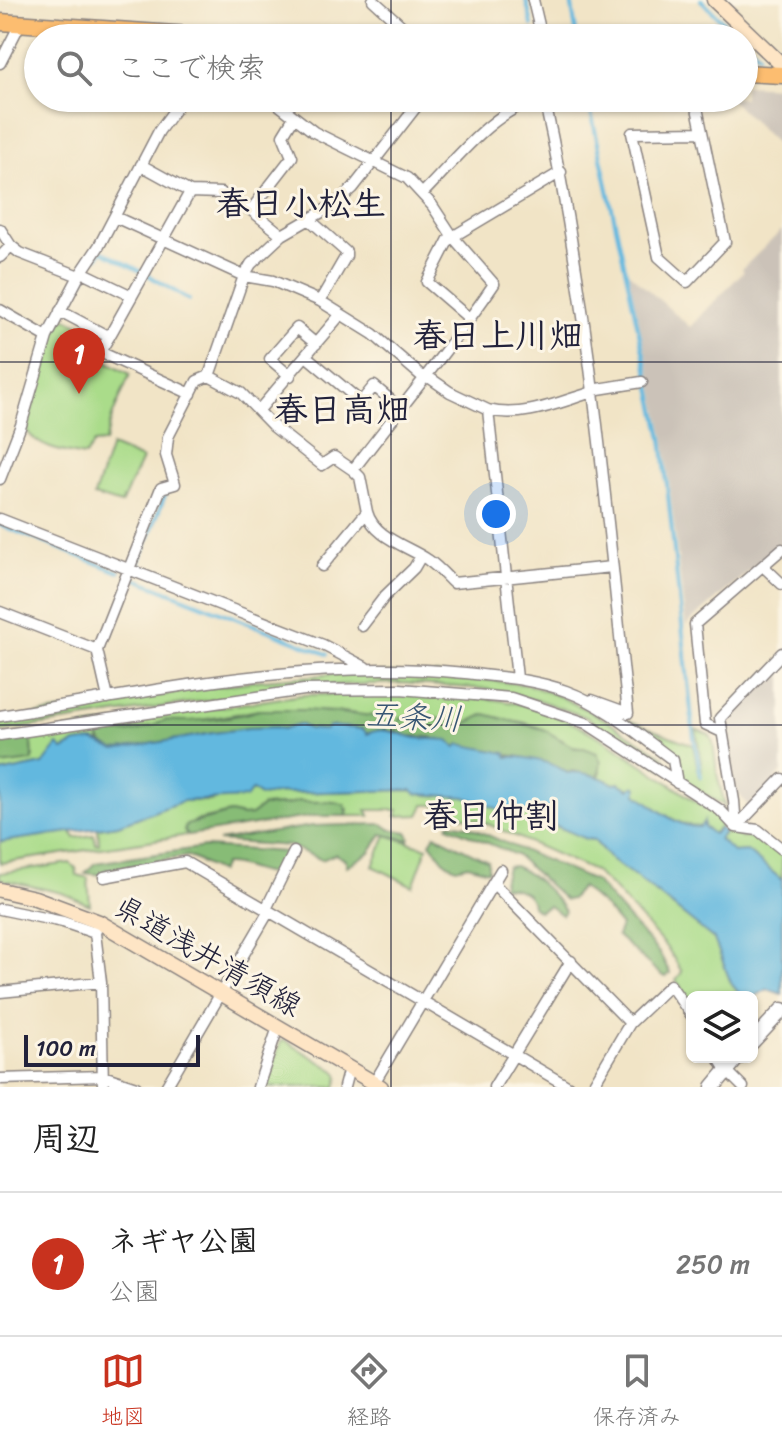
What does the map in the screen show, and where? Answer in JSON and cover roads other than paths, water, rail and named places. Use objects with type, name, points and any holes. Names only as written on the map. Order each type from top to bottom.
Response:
[{"type":"main road","points":[[714,0],[739,24]]},
{"type":"main road","points":[[0,22],[24,24]]},
{"type":"main road","points":[[758,42],[782,65]]},
{"type":"main road","points":[[758,74],[782,75]]},
{"type":"main road","name":"県道浅井清須線","points":[[0,890],[48,902],[221,993],[378,1085]]},
{"type":"street","points":[[373,0],[400,24]]},
{"type":"street","points":[[533,0],[539,24]]},
{"type":"street","points":[[0,63],[20,24]]},
{"type":"street","points":[[0,479],[21,425],[47,337],[115,217],[159,131],[173,112]]},
{"type":"street","points":[[288,112],[314,132],[407,178],[494,284],[426,378],[353,470]]},
{"type":"street","points":[[108,698],[97,650],[161,488],[175,484],[166,455],[168,437],[197,381],[209,376],[244,276],[261,254],[282,235],[310,220],[353,188],[412,112]]},
{"type":"street","points":[[422,194],[506,112]]},
{"type":"street","points":[[0,716],[249,676],[367,668],[517,678],[628,713],[592,391],[561,172],[547,112]]},
{"type":"street","points":[[698,112],[725,242],[687,282],[659,257],[632,133],[702,132]]},
{"type":"street","points":[[251,210],[292,157],[283,135],[294,117]]},
{"type":"street","points":[[141,165],[190,192],[221,193],[251,210],[282,235]]},
{"type":"street","points":[[470,319],[427,282],[449,239],[561,172]]},
{"type":"street","points":[[190,192],[100,352],[191,394]]},
{"type":"street","points":[[115,217],[244,276],[273,281],[320,301],[373,334],[426,378],[488,410],[502,414],[529,411],[592,391],[642,382]]},
{"type":"street","points":[[310,220],[346,252],[320,301]]},
{"type":"street","points":[[0,229],[11,246],[20,253],[132,296]]},
{"type":"street","points":[[0,257],[11,246]]},
{"type":"street","points":[[0,310],[47,337]]},
{"type":"street","points":[[60,311],[109,337]]},
{"type":"street","points":[[259,410],[341,314]]},
{"type":"street","points":[[290,376],[270,359],[297,328],[316,344]]},
{"type":"street","points":[[306,356],[361,402],[374,386],[400,408]]},
{"type":"street","points":[[209,376],[241,393],[274,427],[322,465],[334,457],[353,470],[360,477],[370,522],[397,544],[421,556],[453,583],[612,567]]},
{"type":"street","points":[[488,410],[517,678]]},
{"type":"street","points":[[322,566],[367,512]]},
{"type":"street","points":[[0,519],[323,645],[367,668]]},
{"type":"street","points":[[722,732],[705,724],[695,624],[782,549]]},
{"type":"street","points":[[362,626],[421,556]]},
{"type":"street","points":[[763,566],[782,584]]},
{"type":"street","points":[[0,612],[97,650]]},
{"type":"street","points":[[736,827],[720,718],[782,653]]},
{"type":"street","points":[[0,735],[304,690],[400,689],[511,698],[586,723],[720,810],[736,827],[758,830],[782,849]]},
{"type":"street","points":[[568,692],[612,717],[673,760],[677,783]]},
{"type":"street","points":[[736,827],[782,779]]},
{"type":"street","points":[[166,1087],[267,910],[294,852]]},
{"type":"street","points":[[104,877],[185,862],[569,1087]]},
{"type":"street","points":[[378,1085],[423,1001],[501,870]]},
{"type":"street","points":[[493,883],[630,1023]]},
{"type":"street","points":[[0,909],[97,928],[103,1082]]},
{"type":"street","points":[[494,1087],[571,961]]},
{"type":"street","points":[[0,992],[101,982]]},
{"type":"street","points":[[592,1087],[630,1023],[670,985],[686,1008]]},
{"type":"street","points":[[758,1035],[779,1012]]},
{"type":"street","points":[[258,1087],[278,1027]]},
{"type":"street","points":[[713,1087],[722,1064],[743,1087]]},
{"type":"street","points":[[344,1087],[349,1068]]},
{"type":"street","points":[[0,1079],[31,1083],[103,1082],[136,1087]]},
{"type":"water","points":[[299,724],[309,729],[325,730],[330,726],[363,729],[367,734],[386,731],[417,738],[449,740],[456,747],[460,744],[506,753],[507,757],[539,760],[567,773],[591,775],[630,789],[635,786],[637,794],[674,820],[700,827],[704,821],[704,827],[713,834],[720,828],[724,832],[719,839],[733,852],[747,851],[782,880],[782,994],[768,989],[758,995],[758,991],[737,991],[731,983],[714,939],[612,861],[594,840],[524,812],[509,813],[465,797],[417,794],[411,790],[260,796],[252,790],[246,798],[183,801],[118,825],[0,842],[0,773],[43,764],[58,745],[63,750],[76,743],[93,741],[115,750],[248,728],[283,729]]},
{"type":"waterway","points":[[526,0],[532,24]]},
{"type":"waterway","points":[[571,0],[575,24]]},
{"type":"waterway","points":[[701,0],[725,24]]},
{"type":"waterway","points":[[591,112],[662,438],[694,738],[701,777]]},
{"type":"waterway","points":[[97,258],[102,251],[142,272]]},
{"type":"waterway","points":[[148,275],[189,300]]},
{"type":"waterway","points":[[80,285],[86,277]]},
{"type":"waterway","points":[[67,309],[77,291]]},
{"type":"waterway","points":[[142,567],[139,562],[167,490]]},
{"type":"waterway","points":[[0,525],[119,572]]},
{"type":"waterway","points":[[136,579],[327,654]]},
{"type":"place","name":"ネギヤ公園","points":[[79,394]]},
{"type":"district","name":"春日小松生","points":[[301,204]]},
{"type":"district","name":"春日上川畑","points":[[498,336]]},
{"type":"district","name":"春日高畑","points":[[342,410]]},
{"type":"district","name":"春日仲割","points":[[491,816]]},
{"type":"water label","name":"五条川","points":[[414,717]]}]
